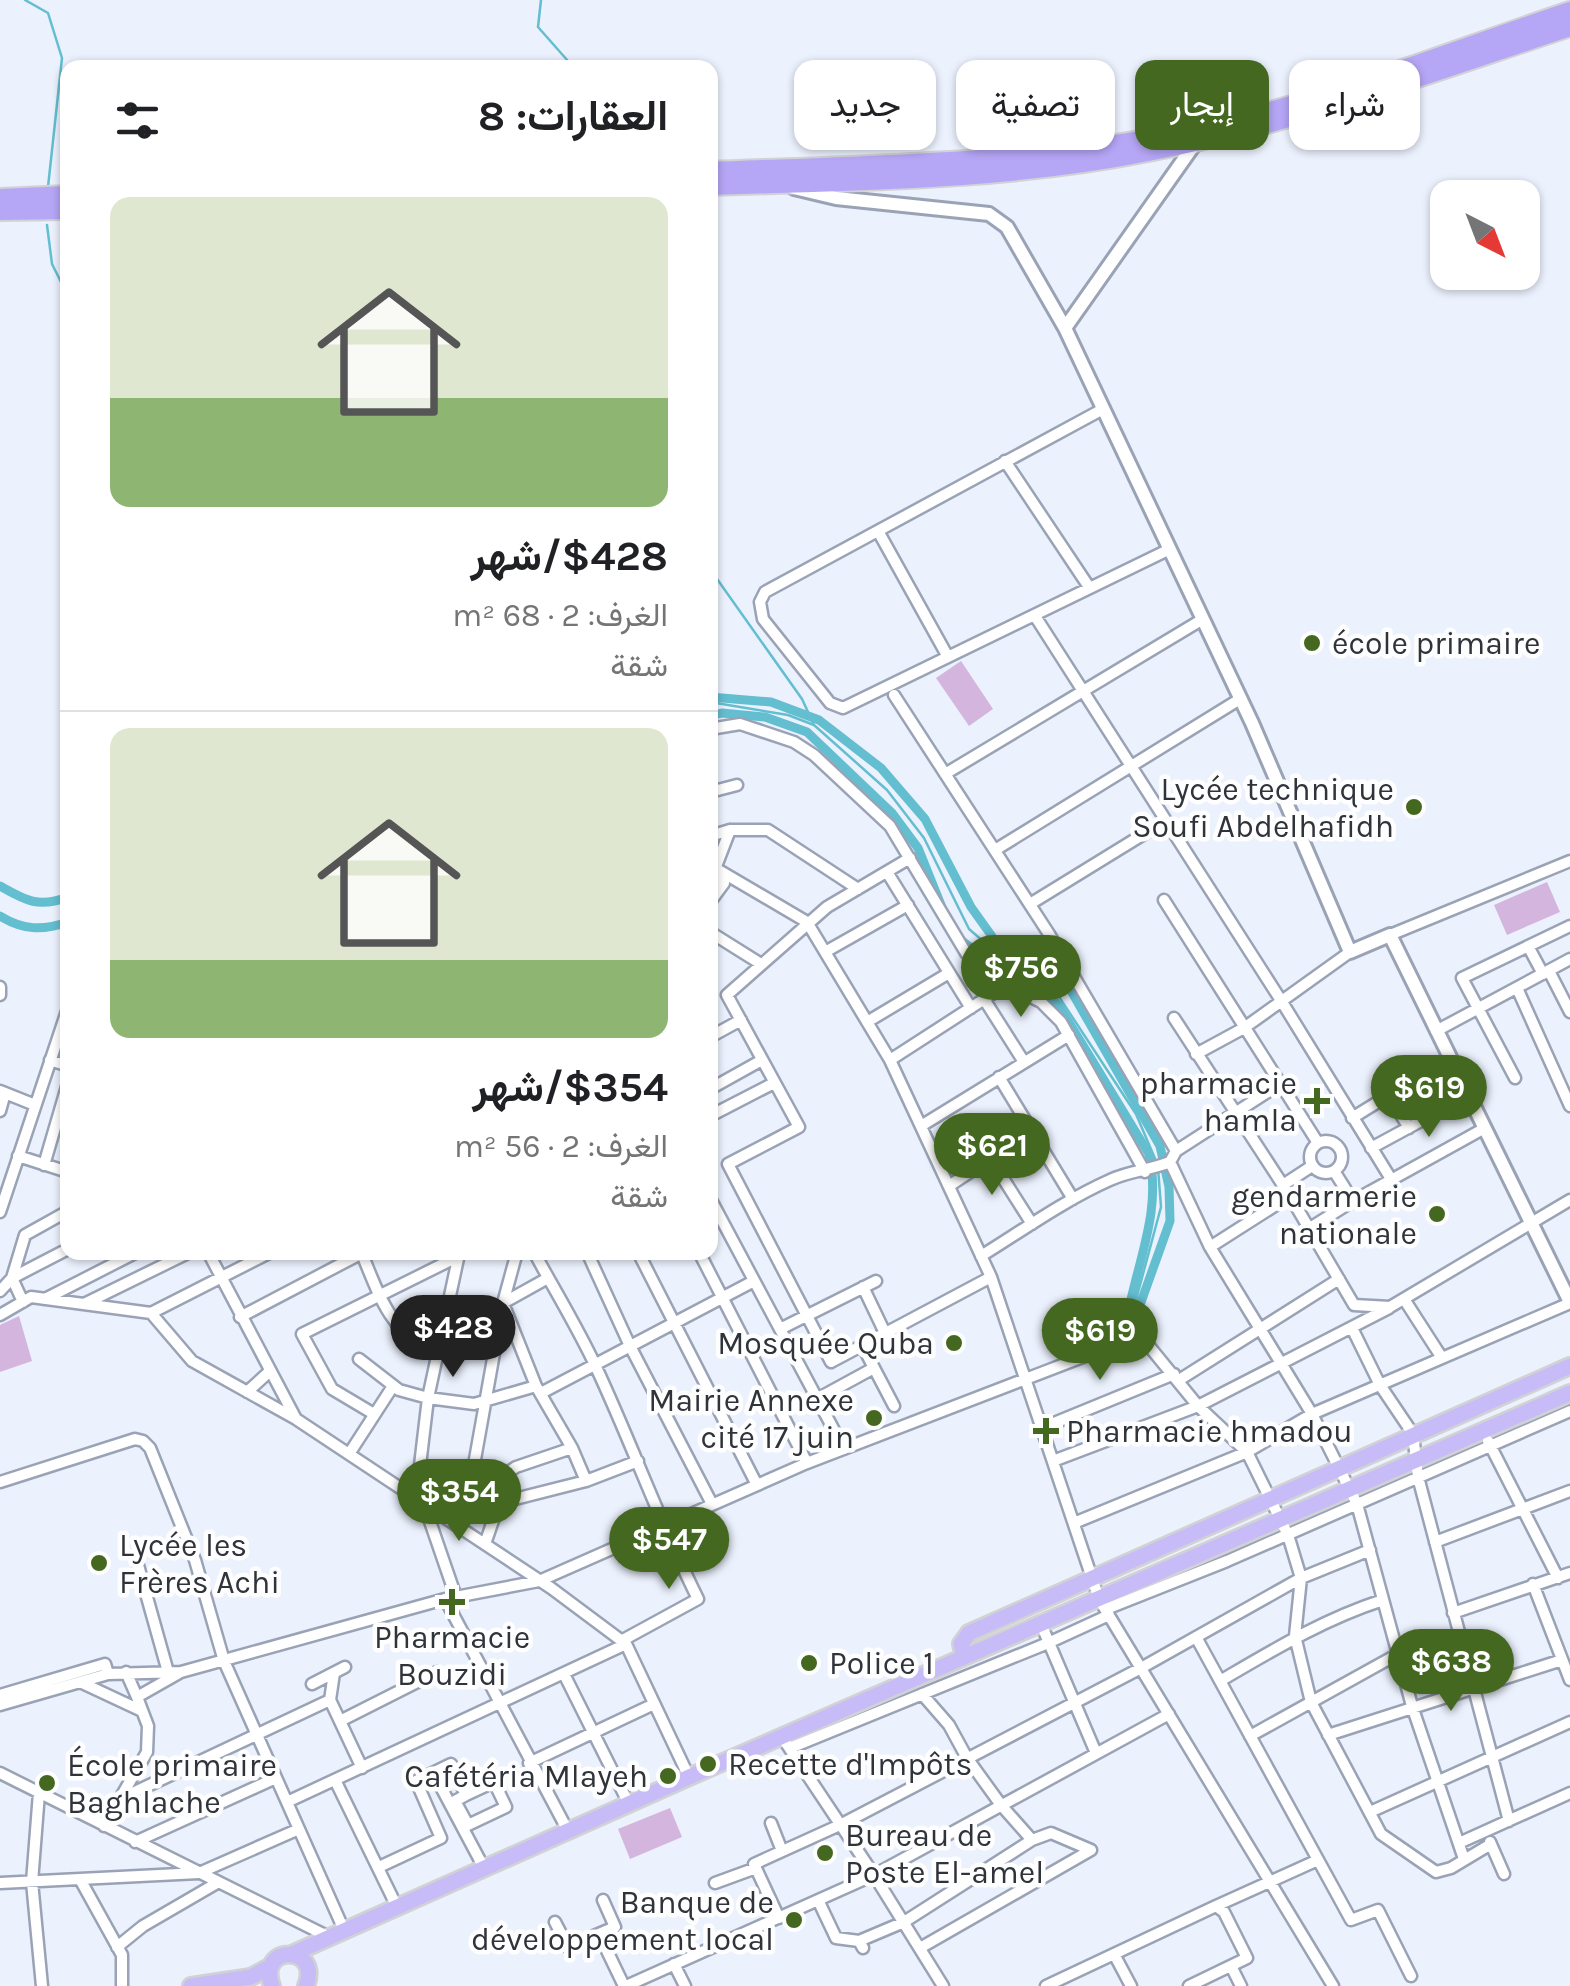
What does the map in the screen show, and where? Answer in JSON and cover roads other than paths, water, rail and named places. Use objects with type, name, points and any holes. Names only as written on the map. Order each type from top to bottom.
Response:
[{"type":"highway","points":[[718,170],[1012,158],[1154,138],[1274,109],[1570,11]]},
{"type":"highway","points":[[1269,124],[1570,27]]},
{"type":"highway","points":[[718,186],[1035,170],[1150,150]]},
{"type":"highway","points":[[0,198],[60,196]]},
{"type":"highway","points":[[0,211],[60,210]]},
{"type":"main road","points":[[964,1656],[962,1644],[969,1633],[1570,1366]]},
{"type":"main road","points":[[254,1982],[278,1958],[689,1777],[786,1743],[862,1710],[964,1656],[1041,1624],[1105,1607],[1224,1553],[1280,1518],[1417,1459],[1487,1438],[1569,1401]]},
{"type":"main road","points":[[995,1644],[1003,1662]]},
{"type":"main road","points":[[307,1984],[329,1937]]},
{"type":"main road","points":[[292,1954],[306,1962],[310,1972],[307,1984]]},
{"type":"main road","points":[[191,1986],[254,1982],[272,1986],[270,1966]]},
{"type":"street","points":[[1065,328],[1190,150]]},
{"type":"street","points":[[777,184],[836,198],[990,214],[1007,227],[1065,328],[1170,549],[1350,952]]},
{"type":"street","points":[[1103,409],[765,592],[760,602],[763,619],[835,707],[854,704],[1170,549]]},
{"type":"street","points":[[1006,461],[1089,587]]},
{"type":"street","points":[[878,531],[948,657]]},
{"type":"street","points":[[1035,616],[1391,1179]]},
{"type":"street","points":[[945,774],[1203,619]]},
{"type":"street","points":[[894,695],[1030,904],[1170,1159],[1210,1247],[1262,1328],[1340,1467],[1358,1504],[1412,1706],[1464,1859]]},
{"type":"street","points":[[995,850],[1240,699]]},
{"type":"street","points":[[718,728],[740,724],[794,742],[890,826],[966,953],[991,977],[1041,1002],[1069,1035],[1148,1170]]},
{"type":"street","points":[[718,790],[737,784]]},
{"type":"street","points":[[1030,904],[1164,821]]},
{"type":"street","points":[[718,834],[757,828],[777,834],[858,889]]},
{"type":"street","points":[[718,855],[730,830]]},
{"type":"street","points":[[910,858],[807,922],[727,995],[799,1127],[728,1164],[830,1362],[991,1277]]},
{"type":"street","points":[[1196,1054],[1244,1028],[1350,952],[1570,861]]},
{"type":"street","points":[[718,870],[807,922],[890,1060],[991,1277],[1105,1607],[1332,1986]]},
{"type":"street","points":[[887,872],[970,1008]]},
{"type":"street","points":[[1164,900],[1318,1143]]},
{"type":"street","points":[[825,952],[908,905]]},
{"type":"street","points":[[1515,1078],[1462,978],[1570,926]]},
{"type":"street","points":[[1074,1523],[1247,1452],[1312,1414],[1569,1299],[1390,936]]},
{"type":"street","points":[[718,937],[760,964]]},
{"type":"street","points":[[1528,946],[1570,1012]]},
{"type":"street","points":[[1436,1031],[1570,960]]},
{"type":"street","points":[[867,1022],[949,973]]},
{"type":"street","points":[[890,1060],[1006,985]]},
{"type":"street","points":[[0,987],[0,995]]},
{"type":"street","points":[[1517,988],[1570,1106]]},
{"type":"street","points":[[984,999],[1024,1062]]},
{"type":"street","points":[[1174,1018],[1238,1113],[1354,1305],[1390,1307]]},
{"type":"street","points":[[718,1033],[740,1020]]},
{"type":"street","points":[[0,1212],[60,1031]]},
{"type":"street","points":[[920,1126],[1069,1035]]},
{"type":"street","points":[[50,1060],[60,1063]]},
{"type":"street","points":[[718,1085],[762,1060]]},
{"type":"street","points":[[1352,1118],[1420,1076],[1440,1111]]},
{"type":"street","points":[[998,1077],[1073,1198]]},
{"type":"street","points":[[718,1112],[774,1083]]},
{"type":"street","points":[[981,1256],[1073,1198],[1114,1178],[1148,1170],[1170,1159],[1280,1084]]},
{"type":"street","points":[[0,1111],[2,1092],[36,1105]]},
{"type":"street","points":[[1389,1095],[1409,1128]]},
{"type":"street","points":[[1372,1148],[1467,1096]]},
{"type":"street","points":[[44,1165],[60,1111]]},
{"type":"street","points":[[1310,1228],[1483,1129]]},
{"type":"street","points":[[54,1132],[60,1133]]},
{"type":"street","points":[[1340,1149],[1362,1134]]},
{"type":"street","points":[[1330,1141],[1340,1149],[1341,1162],[1334,1170],[1321,1172],[1312,1166],[1310,1154],[1318,1143],[1330,1141]]},
{"type":"street","points":[[18,1156],[60,1170]]},
{"type":"street","points":[[949,1186],[982,1164],[994,1164],[1032,1224]]},
{"type":"street","points":[[1283,1185],[1312,1166]]},
{"type":"street","points":[[1334,1170],[1353,1201]]},
{"type":"street","points":[[1210,1247],[1290,1196]]},
{"type":"street","points":[[1053,1461],[1198,1406],[1390,1307],[1570,1200]]},
{"type":"street","points":[[718,1213],[844,1449]]},
{"type":"street","points":[[23,1302],[12,1278],[25,1235],[60,1215]]},
{"type":"street","points":[[0,1291],[12,1278],[60,1254]]},
{"type":"street","points":[[44,1299],[121,1260]]},
{"type":"street","points":[[84,1304],[174,1260]]},
{"type":"street","points":[[212,1260],[296,1419]]},
{"type":"street","points":[[0,1315],[31,1297],[151,1313],[249,1260]]},
{"type":"street","points":[[240,1317],[350,1260]]},
{"type":"street","points":[[366,1260],[379,1295],[399,1328],[427,1346],[440,1346]]},
{"type":"street","points":[[374,1414],[332,1388],[302,1334],[447,1260]]},
{"type":"street","points":[[458,1260],[428,1398],[420,1502],[451,1598],[500,1705],[568,1831]]},
{"type":"street","points":[[499,1503],[472,1476],[503,1303],[515,1260]]},
{"type":"street","points":[[287,1802],[564,1674],[698,1599],[662,1526],[595,1364],[538,1260]]},
{"type":"street","points":[[591,1260],[630,1346],[712,1504]]},
{"type":"street","points":[[642,1260],[757,1485]]},
{"type":"street","points":[[703,1260],[807,1463]]},
{"type":"street","points":[[503,1303],[548,1278]]},
{"type":"street","points":[[1042,1428],[1176,1377],[1340,1279]]},
{"type":"street","points":[[359,1359],[393,1386],[428,1398],[474,1404],[539,1390],[754,1281]]},
{"type":"street","points":[[780,1329],[876,1281]]},
{"type":"street","points":[[863,1288],[885,1333]]},
{"type":"street","points":[[1404,1299],[1442,1358]]},
{"type":"street","points":[[503,1303],[539,1390],[586,1481]]},
{"type":"street","points":[[151,1313],[192,1361],[296,1419],[539,1581],[623,1642],[689,1777]]},
{"type":"street","points":[[1352,1328],[1380,1385],[1413,1434],[1418,1477],[1509,1822]]},
{"type":"street","points":[[136,1697],[182,1672],[451,1598],[539,1581],[807,1463],[1140,1335],[1198,1406],[1247,1452],[1270,1497],[1288,1535],[1301,1578],[1295,1636],[1311,1702],[1381,1834],[1436,1872],[1491,1844]]},
{"type":"street","points":[[862,1345],[894,1406]]},
{"type":"street","points":[[817,1399],[872,1369]]},
{"type":"street","points":[[248,1392],[270,1371]]},
{"type":"street","points":[[349,1454],[393,1386]]},
{"type":"street","points":[[1503,1396],[1515,1426]]},
{"type":"street","points":[[1211,1525],[1224,1553],[1288,1535],[1418,1477],[1487,1438],[1558,1578]]},
{"type":"street","points":[[0,1482],[135,1440],[150,1448],[194,1560],[224,1660],[299,1829],[329,1937]]},
{"type":"street","points":[[482,1489],[516,1467],[572,1448]]},
{"type":"street","points":[[499,1503],[586,1481],[638,1461]]},
{"type":"street","points":[[1435,1542],[1570,1491]]},
{"type":"street","points":[[484,1544],[499,1503]]},
{"type":"street","points":[[778,1918],[754,1864],[842,1824],[1141,1668],[1301,1578],[1370,1550]]},
{"type":"street","points":[[138,1565],[168,1672]]},
{"type":"street","points":[[1453,1613],[1570,1573]]},
{"type":"street","points":[[1533,1584],[1570,1680]]},
{"type":"street","points":[[1220,1681],[1295,1636],[1383,1600]]},
{"type":"street","points":[[862,1710],[922,1694],[1048,1643],[1105,1607]]},
{"type":"street","points":[[1041,1624],[1096,1753]]},
{"type":"street","points":[[1196,1637],[1351,1920],[1378,1910],[1412,1976]]},
{"type":"street","points":[[1250,1736],[1398,1654]]},
{"type":"street","points":[[1328,1735],[1562,1660]]},
{"type":"street","points":[[0,1694],[106,1664],[108,1674]]},
{"type":"street","points":[[312,1684],[339,1670],[330,1700],[362,1768]]},
{"type":"street","points":[[104,1826],[147,1752],[148,1726],[126,1672]]},
{"type":"street","points":[[0,1705],[108,1674],[182,1672]]},
{"type":"street","points":[[340,1721],[437,1672]]},
{"type":"street","points":[[564,1674],[629,1804]]},
{"type":"street","points":[[80,1682],[142,1711]]},
{"type":"street","points":[[922,1694],[1032,1840]]},
{"type":"street","points":[[122,1798],[330,1700]]},
{"type":"street","points":[[530,1762],[654,1704]]},
{"type":"street","points":[[598,1934],[625,1986],[874,1875],[1168,1714]]},
{"type":"street","points":[[1370,1812],[1570,1722]]},
{"type":"street","points":[[786,1743],[944,1986]]},
{"type":"street","points":[[379,1867],[441,1838],[416,1781],[451,1764],[466,1795]]},
{"type":"street","points":[[0,1773],[329,1937]]},
{"type":"street","points":[[135,1842],[276,1778]]},
{"type":"street","points":[[336,1780],[398,1906]]},
{"type":"street","points":[[424,1798],[458,1780]]},
{"type":"street","points":[[494,1782],[506,1807],[468,1825],[455,1801],[466,1795],[494,1782]]},
{"type":"street","points":[[442,1789],[484,1868]]},
{"type":"street","points":[[38,1793],[32,1882],[42,1986]]},
{"type":"street","points":[[1459,1842],[1570,1793]]},
{"type":"street","points":[[770,1823],[782,1851]]},
{"type":"street","points":[[0,1883],[199,1873],[299,1829]]},
{"type":"street","points":[[1484,1832],[1504,1874]]},
{"type":"street","points":[[818,1900],[836,1938],[861,1945],[1032,1840],[1051,1834],[1090,1850],[920,1948]]},
{"type":"street","points":[[1046,1986],[1318,1860]]},
{"type":"street","points":[[715,1883],[756,1868]]},
{"type":"street","points":[[81,1881],[122,1955],[122,1986]]},
{"type":"street","points":[[118,1947],[143,1926],[217,1884]]},
{"type":"street","points":[[555,1922],[568,1947],[598,1934],[615,1926],[604,1900]]},
{"type":"street","points":[[1189,1986],[1246,1958],[1224,1912],[1216,1906]]},
{"type":"street","points":[[1114,1954],[1131,1986]]},
{"type":"street","points":[[674,1964],[686,1986]]},
{"type":"street","points":[[1231,1966],[1241,1986]]},
{"type":"waterway","points":[[25,0],[48,13],[62,60]]},
{"type":"waterway","points":[[541,0],[538,27],[567,60]]},
{"type":"waterway","points":[[48,187],[60,76]]},
{"type":"waterway","points":[[47,225],[52,264],[60,280]]},
{"type":"waterway","points":[[718,580],[802,699],[814,725]]},
{"type":"waterway","points":[[718,698],[771,702],[819,720],[881,768],[925,819],[971,907],[996,942],[1066,982],[1160,1146],[1169,1187],[1170,1221],[1140,1305],[1130,1304],[1151,1211],[1149,1154],[1059,1006],[1041,987],[995,966],[961,940]]},
{"type":"waterway","points":[[718,703],[788,715],[814,725],[887,790],[924,838],[969,929],[999,955],[1048,980],[1136,1114],[1156,1161]]},
{"type":"waterway","points":[[718,714],[765,717],[807,732],[892,813],[918,848],[941,905]]},
{"type":"waterway","points":[[0,886],[33,901],[60,899]]},
{"type":"waterway","points":[[0,916],[33,928],[60,924]]},
{"type":"waterway","points":[[1136,1300],[1161,1207],[1158,1168]]},
{"type":"place","name":"école primaire","points":[[1312,643]]},
{"type":"place","name":"Lycée technique Soufi Abdelhafidh","points":[[1414,807]]},
{"type":"place","name":"pharmacie hamla","points":[[1317,1101]]},
{"type":"place","name":"gendarmerie nationale","points":[[1437,1214]]},
{"type":"place","name":"Mosquée Quba","points":[[954,1343]]},
{"type":"place","name":"Mairie Annexe cité 17 juin","points":[[874,1418]]},
{"type":"place","name":"Pharmacie hmadou","points":[[1046,1431]]},
{"type":"place","name":"Lycée les Frères Achi","points":[[99,1563]]},
{"type":"place","name":"Pharmacie Bouzidi","points":[[452,1602]]},
{"type":"place","name":"Police 1","points":[[809,1663]]},
{"type":"place","name":"Recette d'Impôts","points":[[708,1764]]},
{"type":"place","name":"Cafétéria Mlayeh","points":[[668,1776]]},
{"type":"place","name":"École primaire Baghlache","points":[[47,1783]]},
{"type":"place","name":"Bureau de Poste El-amel","points":[[825,1853]]},
{"type":"place","name":"Banque de développement local","points":[[794,1920]]}]
